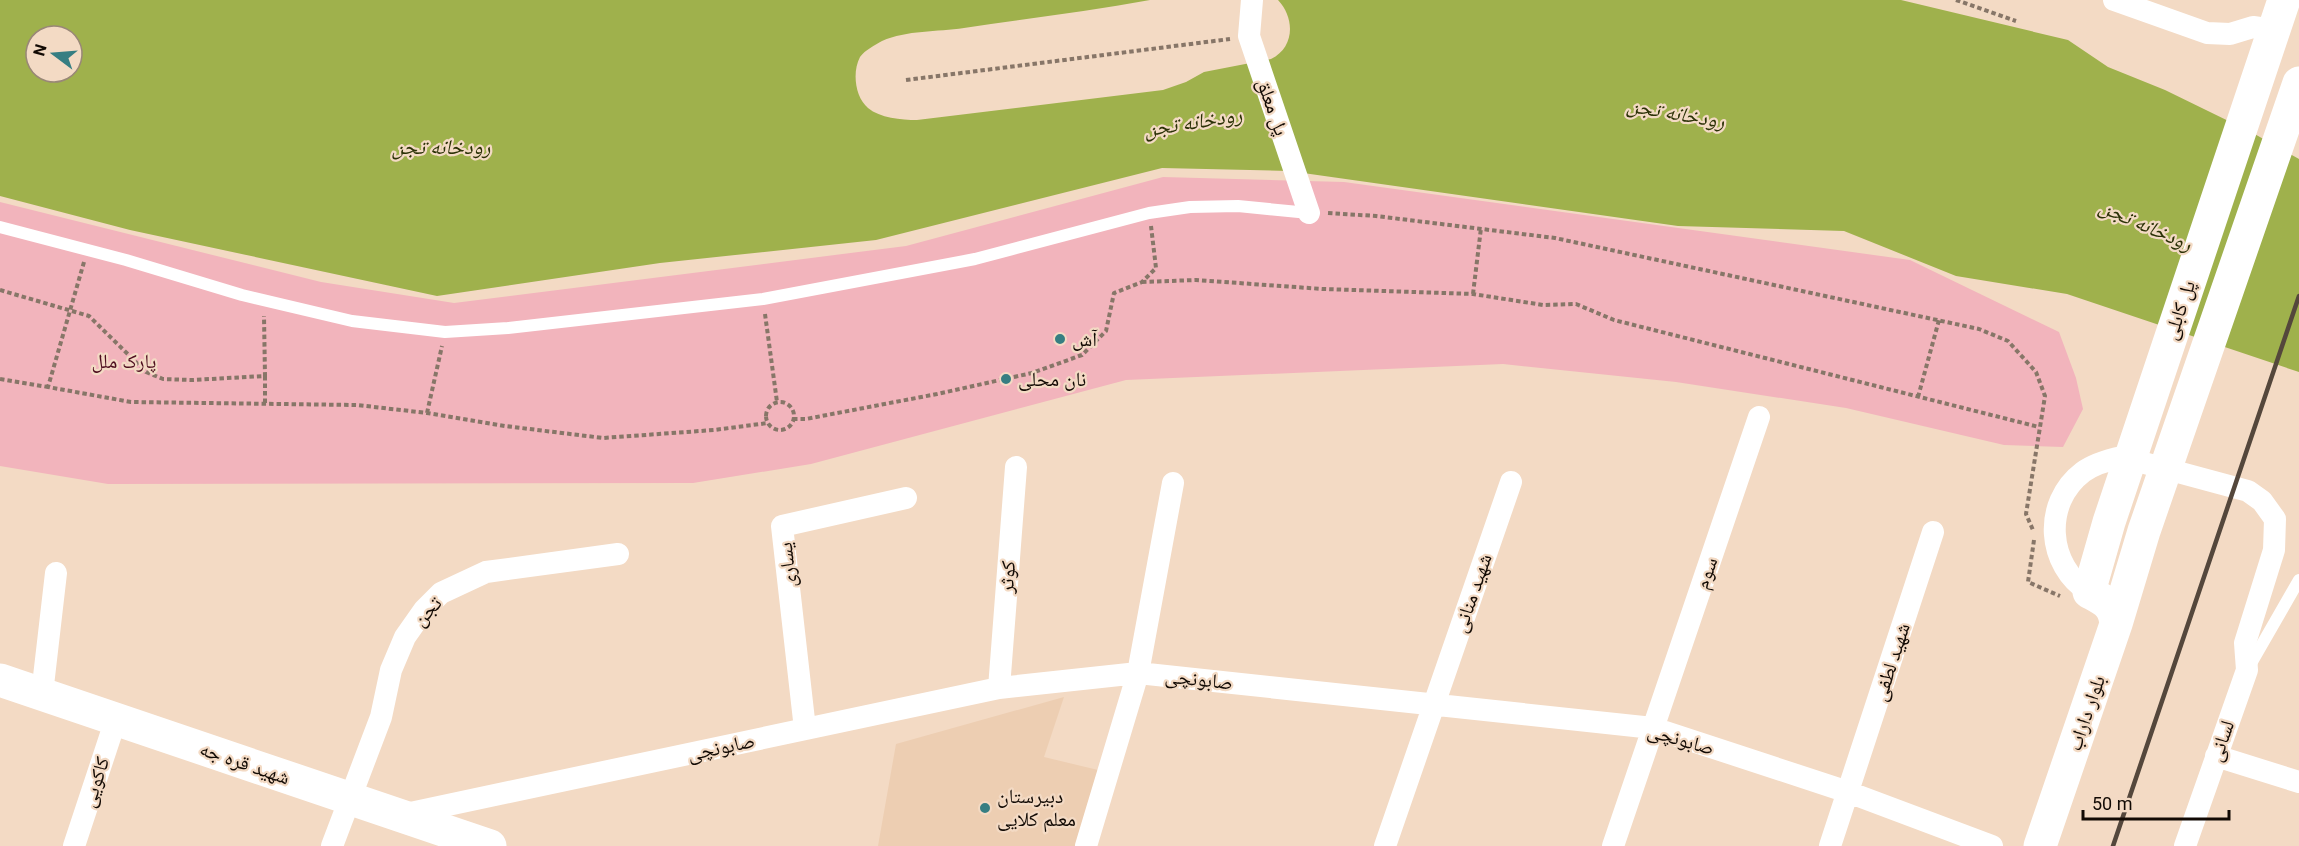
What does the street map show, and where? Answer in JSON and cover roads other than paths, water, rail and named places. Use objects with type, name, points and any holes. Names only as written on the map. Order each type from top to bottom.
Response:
[{"type":"main road","name":"پل کابلی","points":[[2076,595],[2109,522],[2279,15]]},
{"type":"main road","name":"پل کابلی","points":[[2116,624],[2144,531],[2299,83]]},
{"type":"main road","points":[[2076,595],[2104,601],[2115,610],[2116,624]]},
{"type":"main road","name":"بلوار داراب","points":[[2040,846],[2116,624]]},
{"type":"main road","name":"شهید قره جه","points":[[0,680],[490,846]]},
{"type":"street","name":"پل معلق","points":[[1252,0],[1249,36],[1309,213]]},
{"type":"street","points":[[2114,0],[2206,33],[2230,34],[2279,15]]},
{"type":"street","name":"سوم","points":[[1613,846],[1759,417]]},
{"type":"street","points":[[2076,595],[2079,586],[2065,569],[2056,550],[2054,528],[2058,507],[2067,488],[2082,473],[2101,462],[2122,457],[2248,491],[2262,501],[2275,519],[2274,550],[2245,643],[2247,670]]},
{"type":"street","name":"کوثر","points":[[999,688],[1016,467]]},
{"type":"street","name":"شهید منانی","points":[[1385,846],[1511,482]]},
{"type":"street","points":[[1086,846],[1138,673],[1173,483]]},
{"type":"street","name":"یساری","points":[[805,729],[782,526],[906,498]]},
{"type":"street","name":"شهید لطفی","points":[[1830,846],[1934,532]]},
{"type":"street","name":"تجن","points":[[332,846],[381,717],[391,670],[405,637],[424,610],[441,593],[486,572],[618,554]]},
{"type":"street","points":[[42,694],[56,573]]},
{"type":"street","name":"لسانی","points":[[2185,846],[2247,670]]},
{"type":"street","name":"صابونچی","points":[[399,815],[999,688],[1138,673],[1653,728],[1848,792],[1992,846]]},
{"type":"street","name":"کاکویی","points":[[74,846],[116,719]]},
{"type":"street","points":[[2216,756],[2299,782]]},
{"type":"lane","points":[[0,226],[264,300],[352,321],[445,332],[508,328],[763,299],[975,259],[1149,213],[1190,207],[1238,206],[1309,213]]},
{"type":"lane","points":[[2247,670],[2299,580]]},
{"type":"water","name":"رودخانه تجن","points":[[0,0],[1150,0],[964,28],[912,33],[882,41],[860,57],[856,70],[856,84],[860,98],[868,108],[878,114],[898,119],[917,120],[1163,90],[1186,82],[1204,72],[1271,59],[1285,47],[1290,32],[1290,23],[1284,7],[1278,0],[1901,0],[2068,40],[2108,67],[2165,90],[2251,132],[2299,159],[2299,372],[2067,294],[1956,276],[1844,231],[1678,226],[1289,171],[1162,168],[876,240],[660,263],[437,296],[130,230],[0,196]]},
{"type":"railway","points":[[2113,846],[2299,296]]},
{"type":"place","name":"آش","points":[[1060,339]]},
{"type":"place","name":"نان محلی","points":[[1006,379]]},
{"type":"place","name":"دبیرستان معلم کلایی","points":[[985,808]]},
{"type":"park label","name":"پارک ملل","points":[[124,361]]}]
